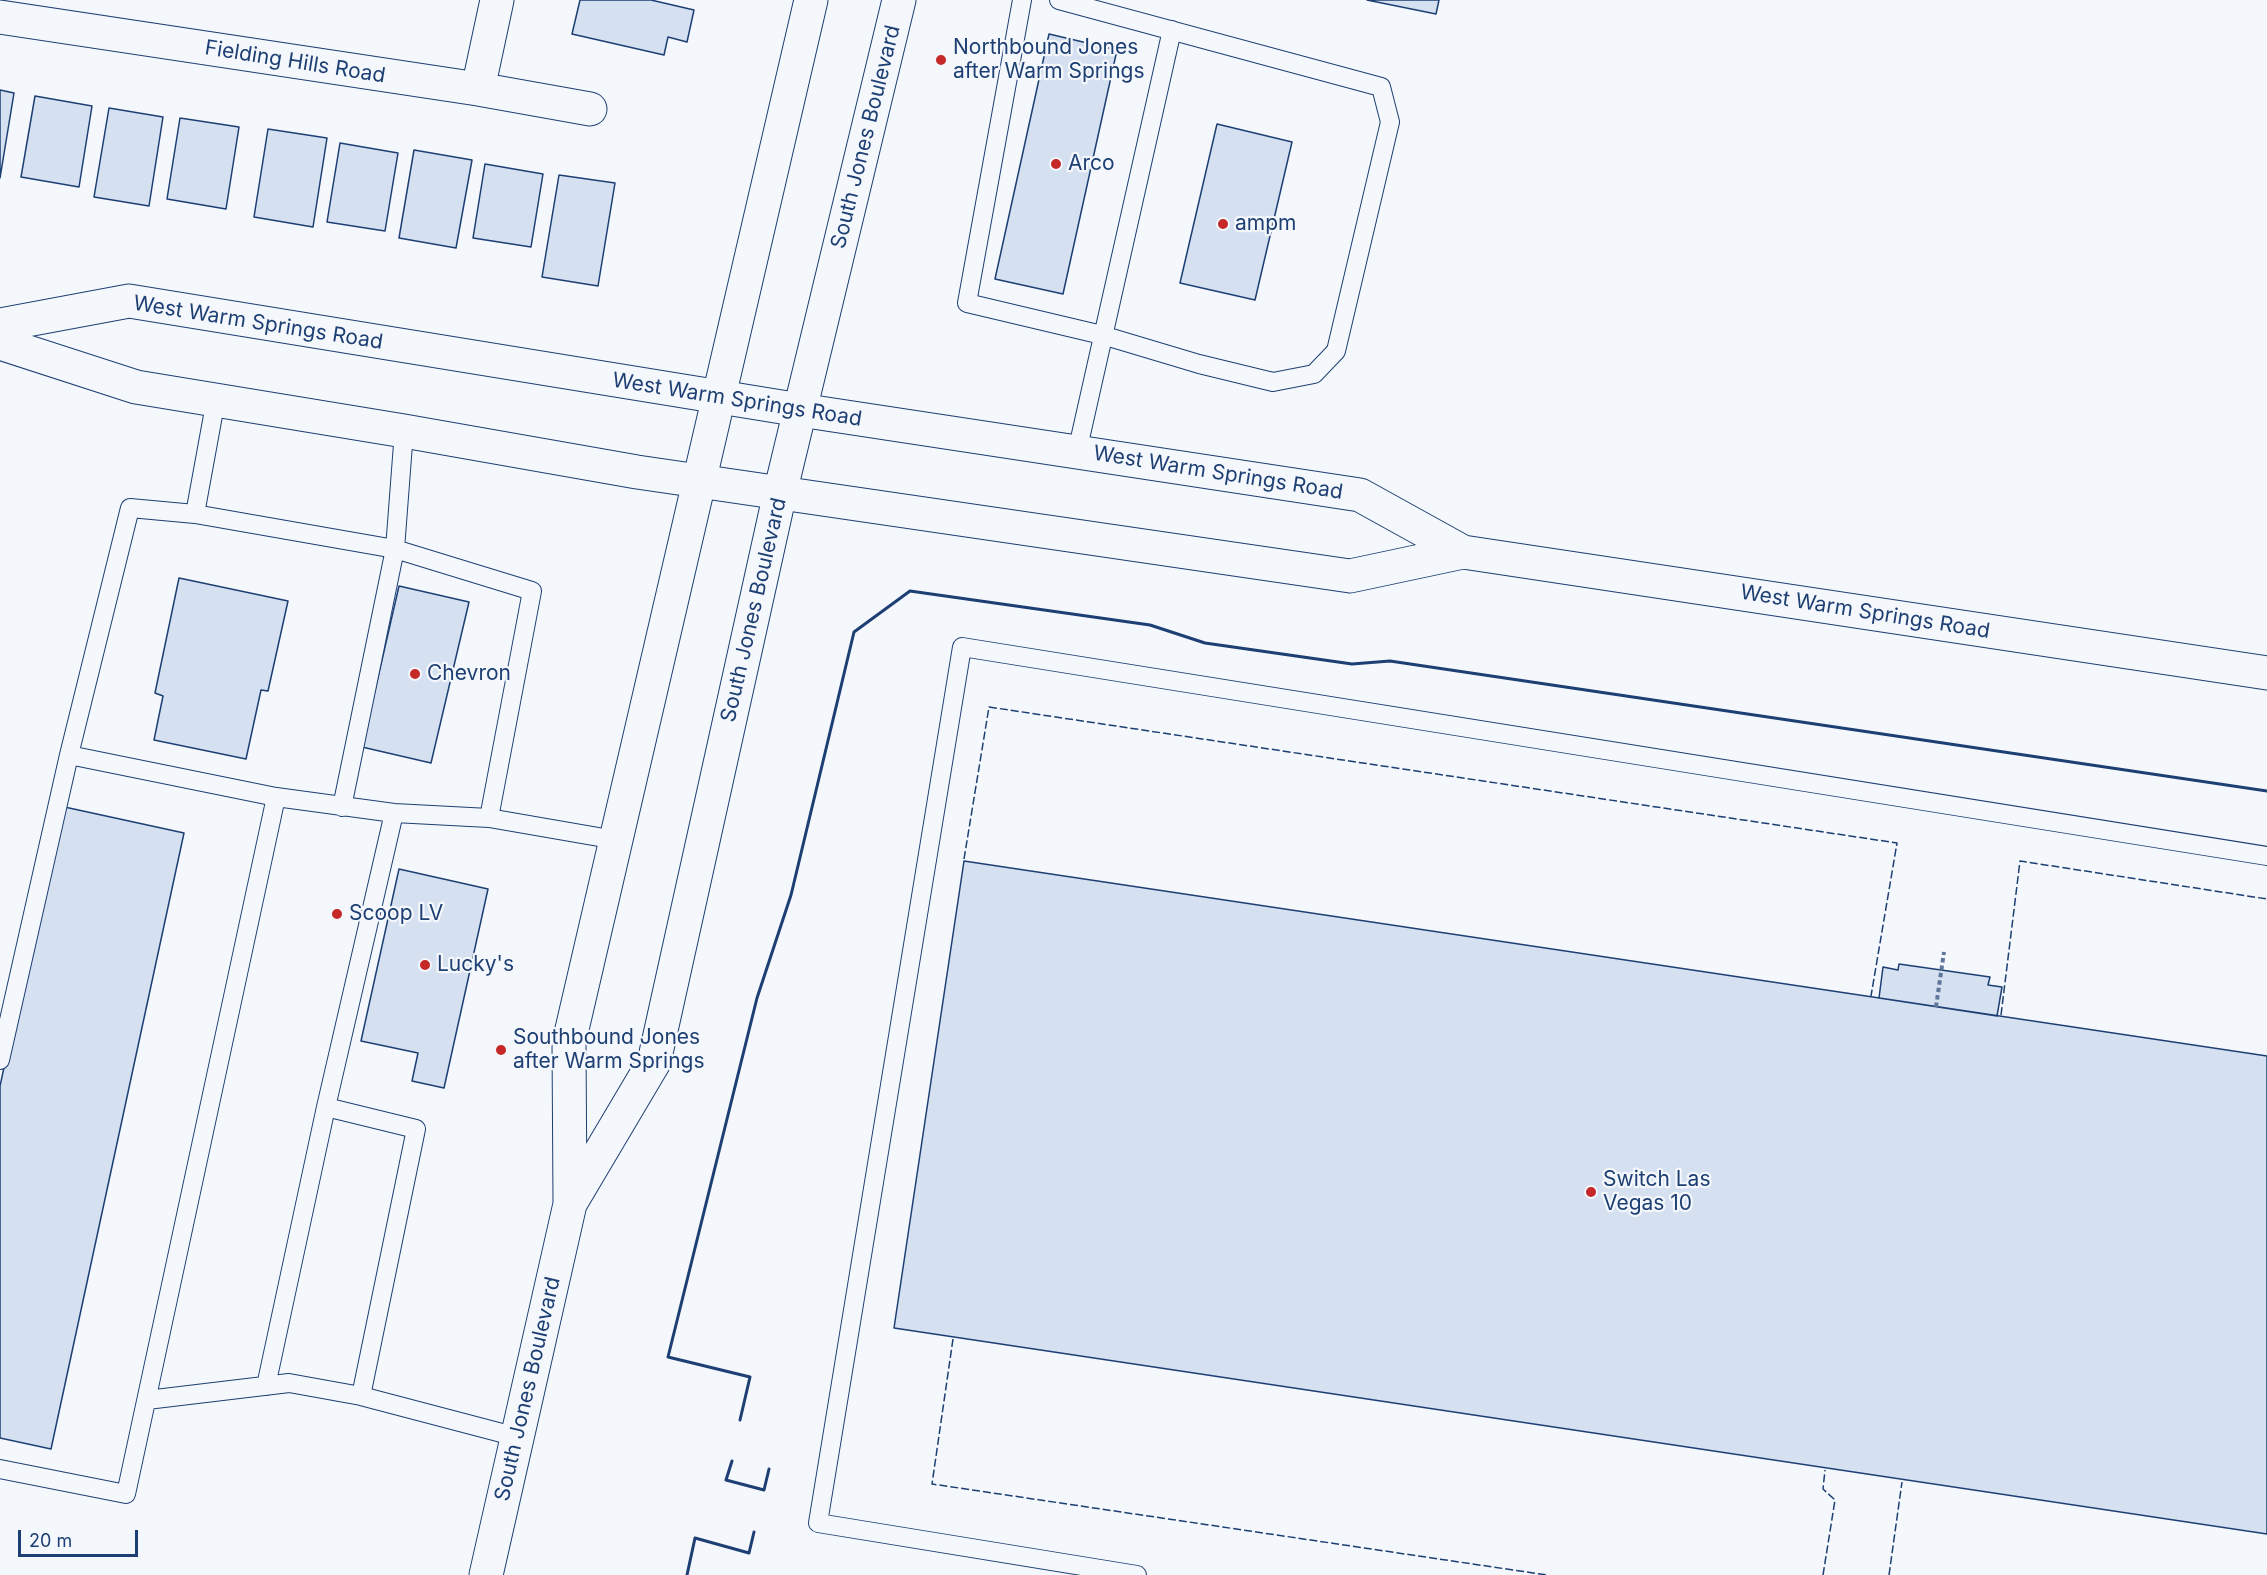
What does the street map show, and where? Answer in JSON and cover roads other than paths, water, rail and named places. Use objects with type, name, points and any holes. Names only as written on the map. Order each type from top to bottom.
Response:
[{"type":"main road","points":[[478,89],[497,0]]},
{"type":"main road","name":"South Jones Boulevard","points":[[486,1575],[570,1204],[569,1042],[811,0]]},
{"type":"main road","name":"South Jones Boulevard","points":[[570,1204],[654,1062],[780,493],[899,0]]},
{"type":"main road","name":"Fielding Hills Road","points":[[0,17],[478,89],[590,109]]},
{"type":"main road","name":"West Warm Springs Road","points":[[0,325],[129,301],[800,410],[1360,495],[1463,552],[2267,673]]},
{"type":"main road","name":"West Warm Springs Road","points":[[0,343],[136,387],[699,482],[1350,576],[1463,552]]},
{"type":"lane","points":[[1022,0],[967,303],[1102,335],[1199,364],[1273,382],[1314,374],[1336,351],[1390,122],[1381,87],[1059,0]]},
{"type":"lane","points":[[1077,452],[1172,30]]},
{"type":"lane","points":[[195,514],[216,399]]},
{"type":"lane","points":[[342,807],[395,549],[404,431]]},
{"type":"lane","points":[[0,1060],[69,755],[130,508],[195,514],[395,549],[532,591],[489,818]]},
{"type":"lane","points":[[1137,1575],[818,1523],[962,647],[2267,856]]},
{"type":"lane","points":[[69,755],[276,797],[394,813],[489,818],[616,840]]},
{"type":"lane","points":[[0,1469],[126,1494],[276,797]]},
{"type":"lane","points":[[266,1386],[326,1107],[394,813]]},
{"type":"lane","points":[[326,1107],[416,1129],[361,1396]]},
{"type":"lane","points":[[147,1400],[289,1383],[361,1396],[517,1437]]},
{"type":"place","name":"Northbound Jones after Warm Springs","points":[[941,60]]},
{"type":"place","name":"Arco","points":[[1056,164]]},
{"type":"place","name":"ampm","points":[[1223,224]]},
{"type":"place","name":"Chevron","points":[[415,674]]},
{"type":"place","name":"Scoop LV","points":[[337,914]]},
{"type":"place","name":"Lucky's","points":[[425,965]]},
{"type":"place","name":"Southbound Jones after Warm Springs","points":[[501,1050]]},
{"type":"place","name":"Switch Las Vegas 10","points":[[1591,1192]]}]
